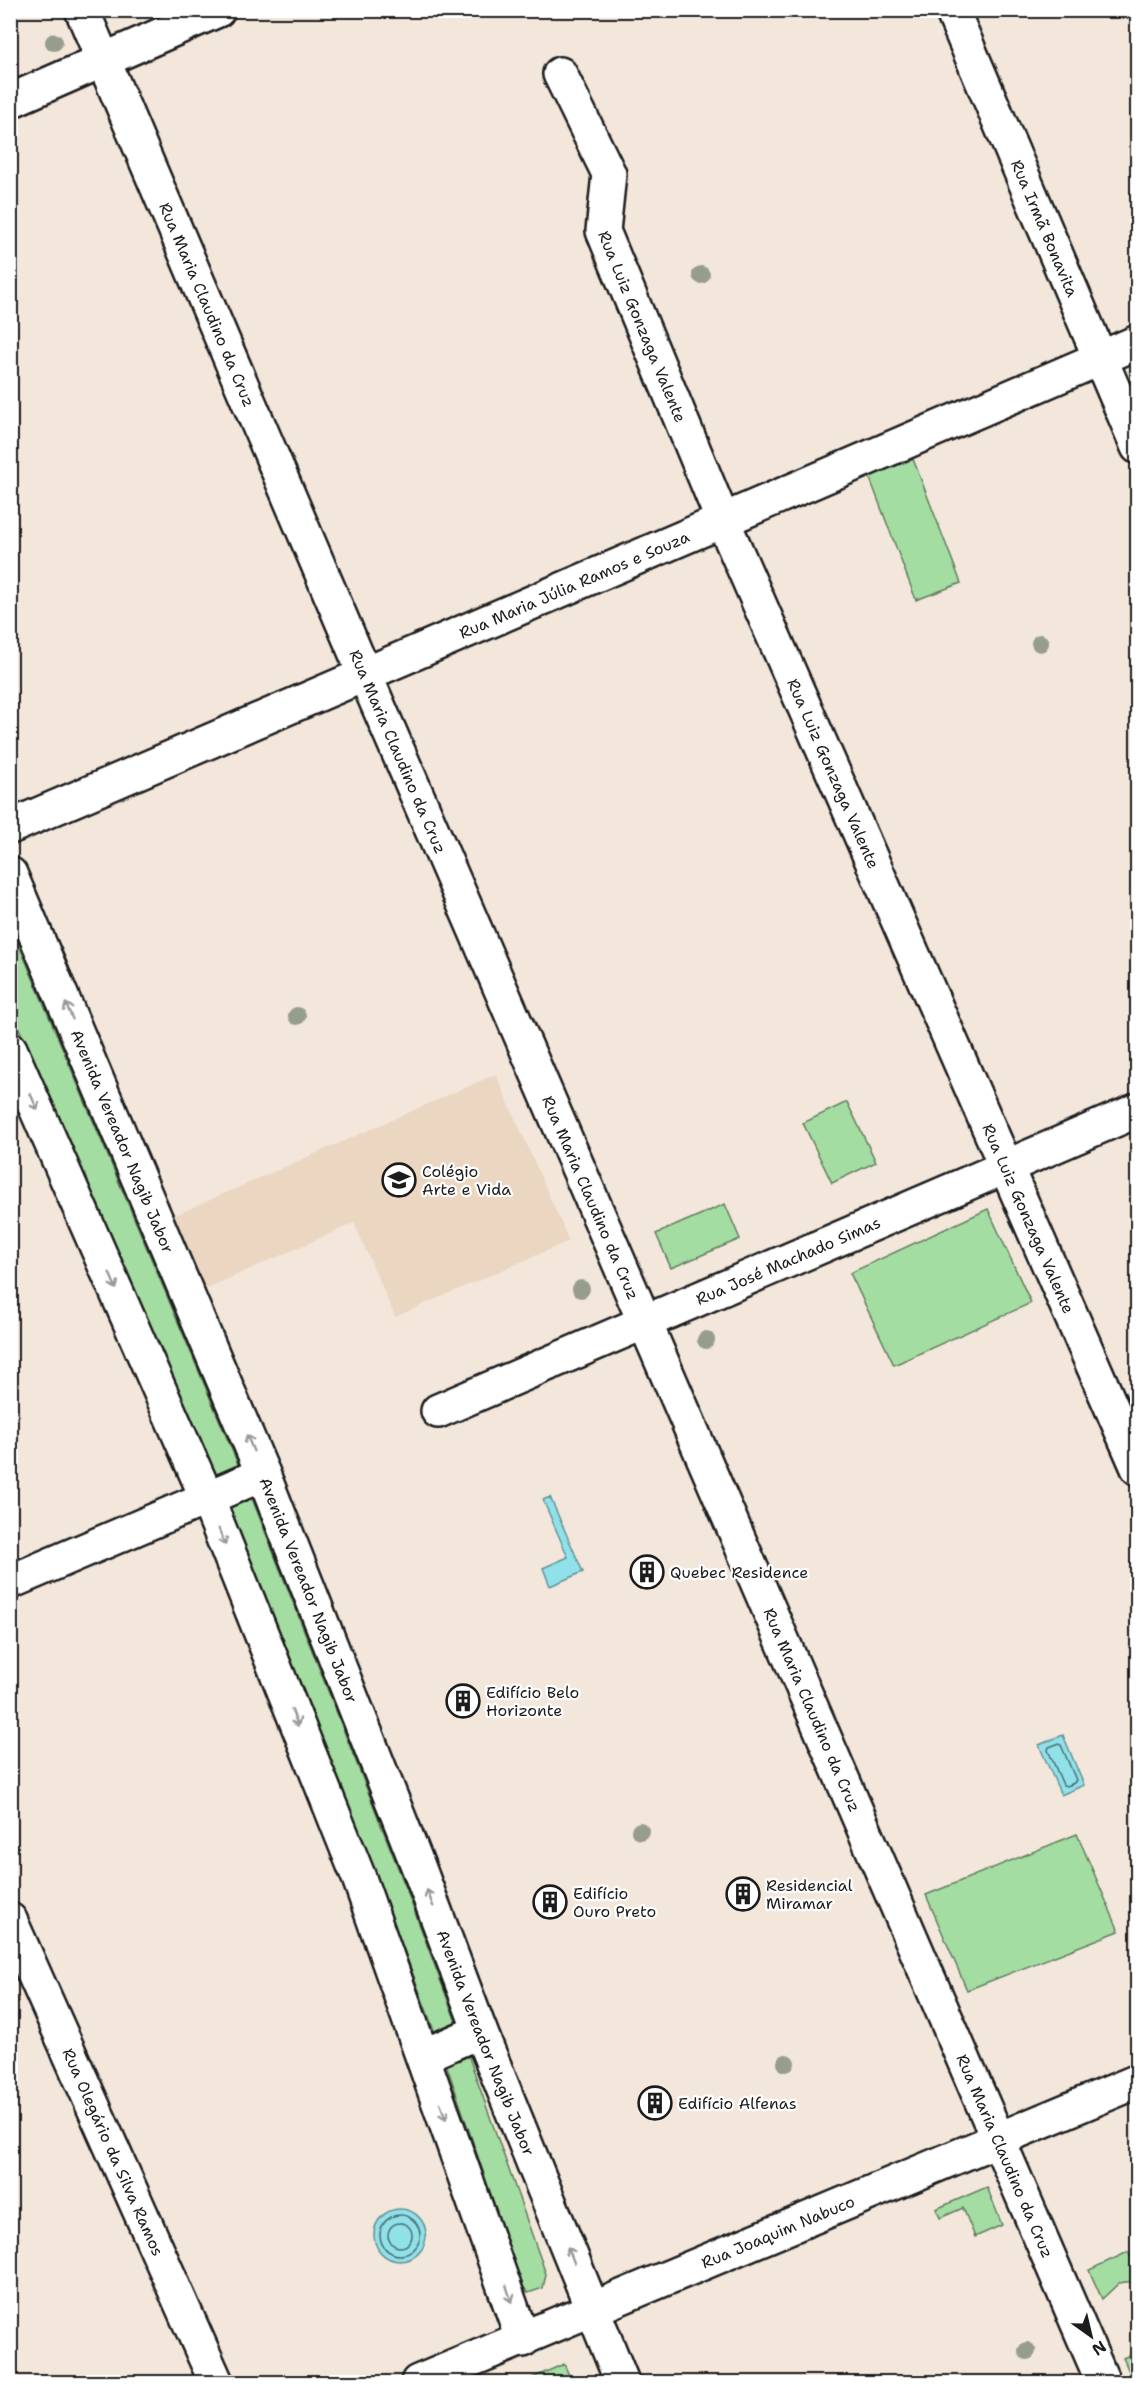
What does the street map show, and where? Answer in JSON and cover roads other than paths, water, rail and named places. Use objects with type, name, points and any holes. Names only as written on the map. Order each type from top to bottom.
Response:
[{"type":"street","name":"Rua Maria Claudino da Cruz","points":[[82,10],[365,675],[1103,2382]]},
{"type":"street","points":[[10,101],[218,10]]},
{"type":"street","name":"Rua Irmã Bonavita","points":[[951,10],[1137,447]]},
{"type":"street","name":"Rua Luiz Gonzaga Valente","points":[[560,74],[609,174],[603,231],[723,520],[1137,1468]]},
{"type":"street","name":"Rua Maria Júlia Ramos e Souza","points":[[10,827],[1137,342]]},
{"type":"street","name":"Avenida Vereador Nagib Jabor","points":[[10,874],[263,1474],[418,1866],[480,2031],[622,2382]]},
{"type":"street","points":[[10,1049],[207,1498],[359,1878],[523,2340]]},
{"type":"street","name":"Rua José Machado Simas","points":[[438,1411],[1137,1110]]},
{"type":"street","points":[[10,1582],[263,1474]]},
{"type":"street","name":"Rua Olegário da Silva Ramos","points":[[10,1920],[216,2382]]},
{"type":"street","points":[[423,2056],[480,2031]]},
{"type":"street","name":"Rua Joaquim Nabuco","points":[[418,2382],[523,2340],[1137,2081]]},
{"type":"water","points":[[550,1497],[583,1572],[550,1586],[543,1568],[568,1557],[543,1500]]},
{"type":"water","points":[[1063,1735],[1084,1785],[1061,1795],[1039,1745]]},
{"type":"water","points":[[400,2209],[410,2211],[418,2217],[424,2225],[426,2235],[424,2245],[418,2253],[410,2259],[400,2261],[390,2259],[382,2253],[376,2245],[374,2235],[376,2225],[382,2217],[390,2211]]},
{"type":"place","name":"Colégio Arte e Vida","points":[[399,1180]]},
{"type":"place","name":"Quebec Residence","points":[[647,1572]]},
{"type":"place","name":"Edifício Belo Horizonte","points":[[463,1701]]},
{"type":"place","name":"Residencial Miramar","points":[[743,1894]]},
{"type":"place","name":"Edifício Ouro Preto","points":[[550,1902]]},
{"type":"place","name":"Edifício Alfenas","points":[[655,2103]]}]
